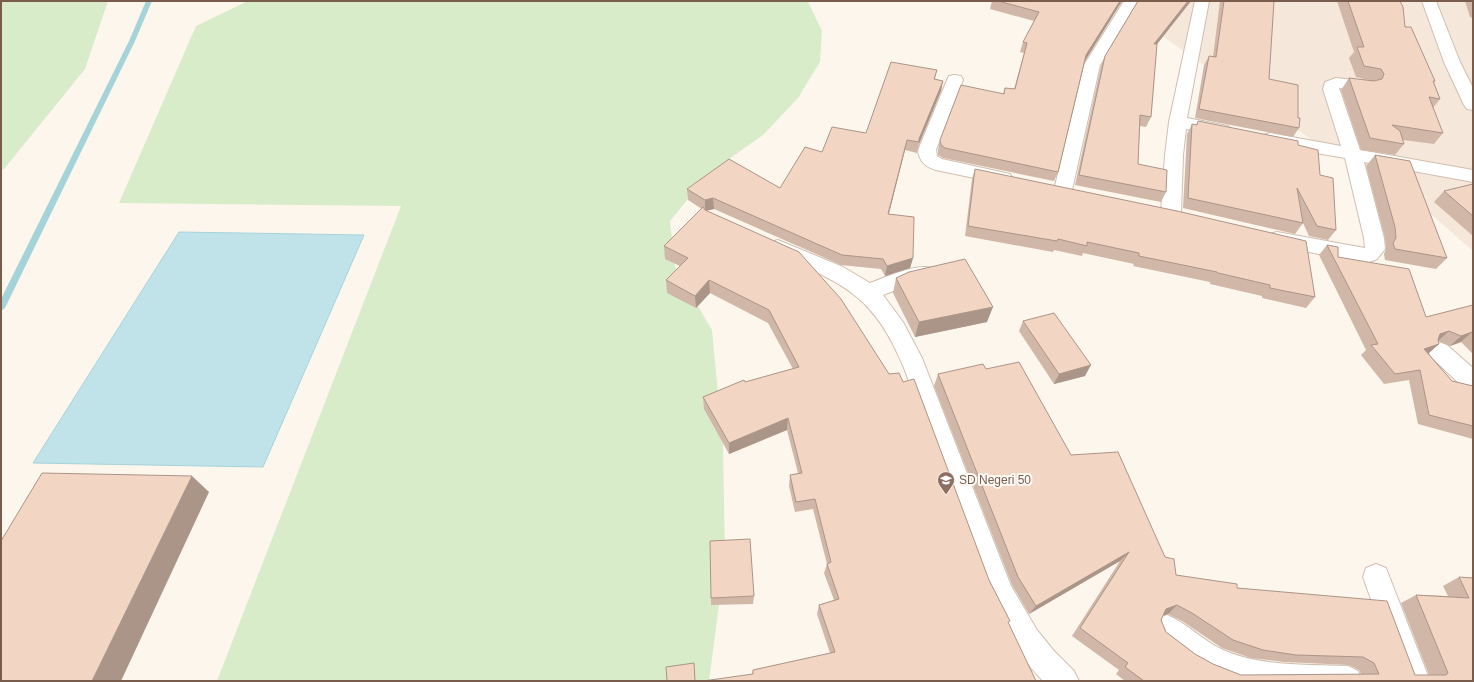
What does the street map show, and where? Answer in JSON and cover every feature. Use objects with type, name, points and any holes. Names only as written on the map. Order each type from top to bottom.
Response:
[{"type":"street","points":[[1062,190],[1092,65],[1131,1]]},
{"type":"street","points":[[1171,213],[1174,155],[1178,122],[1202,1]]},
{"type":"street","points":[[1428,1],[1452,62],[1473,105]]},
{"type":"street","points":[[955,80],[927,150],[928,158],[936,164],[1017,181]]},
{"type":"street","points":[[1259,234],[1359,256],[1372,254],[1375,249],[1374,238],[1353,156],[1331,86],[1336,83],[1340,83],[1366,86]]},
{"type":"street","points":[[1178,122],[1353,156],[1473,176]]},
{"type":"street","points":[[761,239],[837,273],[867,293],[892,322],[905,343],[958,479],[998,590],[1019,630],[1041,658],[1064,681]]},
{"type":"street","points":[[867,293],[900,280],[943,268]]},
{"type":"street","points":[[1439,351],[1473,382]]},
{"type":"street","points":[[1376,577],[1415,681]]},
{"type":"street","points":[[1167,630],[1212,660],[1230,667],[1269,676],[1348,681]]},
{"type":"shaded area","points":[[1115,1],[1473,1],[1473,251],[1384,173],[1334,155],[1116,4]]},
{"type":"green space","points":[[1,1],[108,1],[85,69],[4,169],[1,170]]},
{"type":"green space","points":[[248,1],[808,2],[822,31],[820,62],[798,98],[763,135],[709,173],[670,221],[675,267],[712,330],[723,446],[725,559],[709,681],[217,681],[401,206],[119,203],[196,26]]},
{"type":"water","points":[[179,232],[364,235],[263,467],[33,463]]},
{"type":"building","points":[[998,1],[1120,1],[1086,55],[1058,172],[945,148],[941,145],[940,140],[961,85],[1004,94],[1005,88],[1015,89],[1027,43],[1023,42],[1039,12]]},
{"type":"building","points":[[1138,1],[1188,1],[1154,44],[1157,44],[1151,117],[1140,115],[1138,164],[1167,170],[1166,192],[1079,175],[1105,56]]},
{"type":"building","points":[[1224,1],[1274,1],[1269,79],[1298,85],[1298,118],[1300,118],[1299,128],[1199,109],[1209,56],[1216,57]]},
{"type":"building","points":[[1348,1],[1400,1],[1403,7],[1405,27],[1411,27],[1435,81],[1433,81],[1440,99],[1429,97],[1443,133],[1392,125],[1400,131],[1404,144],[1370,138],[1349,78],[1374,81],[1382,79],[1384,74],[1381,69],[1364,66],[1357,47],[1364,47]]},
{"type":"building","points":[[891,62],[937,70],[934,79],[943,81],[919,142],[907,140],[888,214],[914,217],[913,258],[887,266],[883,259],[842,255],[713,198],[705,200],[687,189],[729,159],[780,188],[805,147],[822,152],[832,127],[866,133]]},
{"type":"building","points":[[1198,121],[1298,141],[1298,145],[1318,150],[1320,175],[1333,178],[1336,230],[1317,226],[1297,188],[1303,223],[1188,198],[1192,124],[1197,125]]},
{"type":"building","points":[[1375,155],[1410,161],[1447,258],[1395,249],[1393,243],[1396,238],[1395,227]]},
{"type":"building","points":[[975,169],[1177,211],[1306,241],[1315,297],[1270,288],[1270,285],[1217,272],[1139,256],[1139,253],[1087,242],[1087,246],[1058,239],[1057,241],[968,226]]},
{"type":"building","points":[[1473,184],[1473,216],[1444,191]]},
{"type":"building","points":[[703,207],[705,210],[799,252],[841,299],[889,374],[899,373],[903,382],[914,379],[989,580],[1010,621],[1008,622],[1036,681],[703,681],[753,674],[753,670],[835,652],[819,605],[839,599],[827,564],[831,562],[815,499],[796,502],[790,475],[802,473],[788,418],[729,443],[703,397],[744,380],[745,382],[799,367],[769,310],[709,280],[695,296],[666,280],[688,258],[664,246]]},
{"type":"building","points":[[1327,245],[1338,247],[1338,257],[1409,269],[1426,317],[1473,305],[1473,333],[1472,332],[1461,336],[1449,331],[1440,334],[1438,340],[1439,344],[1424,349],[1452,381],[1473,386],[1473,426],[1429,415],[1420,370],[1395,374],[1371,345],[1378,344]]},
{"type":"building","points":[[965,259],[993,307],[919,322],[896,278],[909,272]]},
{"type":"building","points":[[1054,313],[1091,365],[1059,374],[1023,321]]},
{"type":"building","points":[[1019,362],[1071,455],[1118,452],[1165,557],[1174,559],[1176,575],[1237,584],[1237,588],[1387,601],[1415,675],[1446,675],[1448,673],[1416,595],[1469,598],[1459,577],[1473,578],[1473,681],[1144,681],[1125,667],[1128,663],[1080,628],[1129,552],[1036,606],[1018,577],[938,374],[983,364],[986,369]],"holes":[[[1177,605],[1233,640],[1263,650],[1296,655],[1363,657],[1374,663],[1379,674],[1241,675],[1213,664],[1195,654],[1166,632],[1161,620],[1166,609]]]},
{"type":"building","points":[[42,473],[192,476],[92,681],[1,681],[1,541]]},
{"type":"building","points":[[750,539],[754,596],[711,598],[710,541]]},
{"type":"building","points":[[694,663],[695,681],[667,681],[666,667]]},
{"type":"waterway","points":[[1,308],[132,41],[149,1]]},
{"type":"place","name":"SD Negeri 50","points":[[946,495]]}]
